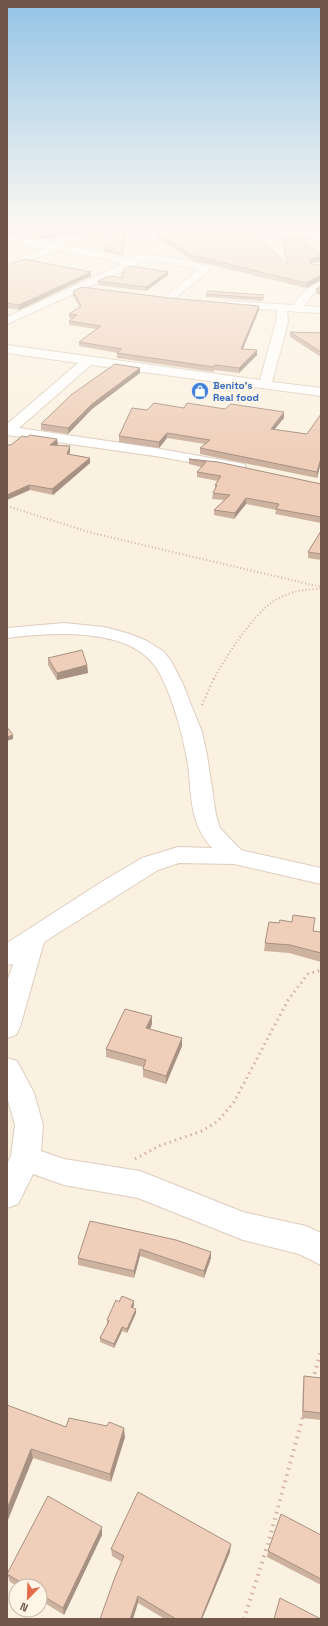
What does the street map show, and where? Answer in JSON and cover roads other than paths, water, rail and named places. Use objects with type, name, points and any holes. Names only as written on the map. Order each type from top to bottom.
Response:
[{"type":"street","points":[[7,321],[47,302]]},
{"type":"street","points":[[296,308],[301,302]]},
{"type":"street","points":[[216,303],[321,310]]},
{"type":"street","points":[[265,385],[282,322],[282,308]]},
{"type":"street","points":[[7,349],[321,392]]},
{"type":"street","points":[[7,430],[88,361]]},
{"type":"street","points":[[7,430],[155,452],[249,470]]},
{"type":"street","points":[[7,633],[33,629],[83,630],[114,635],[140,644],[157,656],[172,678],[194,739],[207,823],[217,839],[234,856]]},
{"type":"street","points":[[7,956],[33,937],[111,887],[150,864],[178,855],[234,856],[321,876]]},
{"type":"street","points":[[7,1027],[33,937]]},
{"type":"street","points":[[7,1069],[20,1093],[29,1125],[26,1158],[7,1194]]},
{"type":"street","points":[[26,1158],[64,1172],[140,1185],[243,1226],[306,1241],[321,1250]]},
{"type":"place","name":"Benito's Real food","points":[[200,391]]}]
